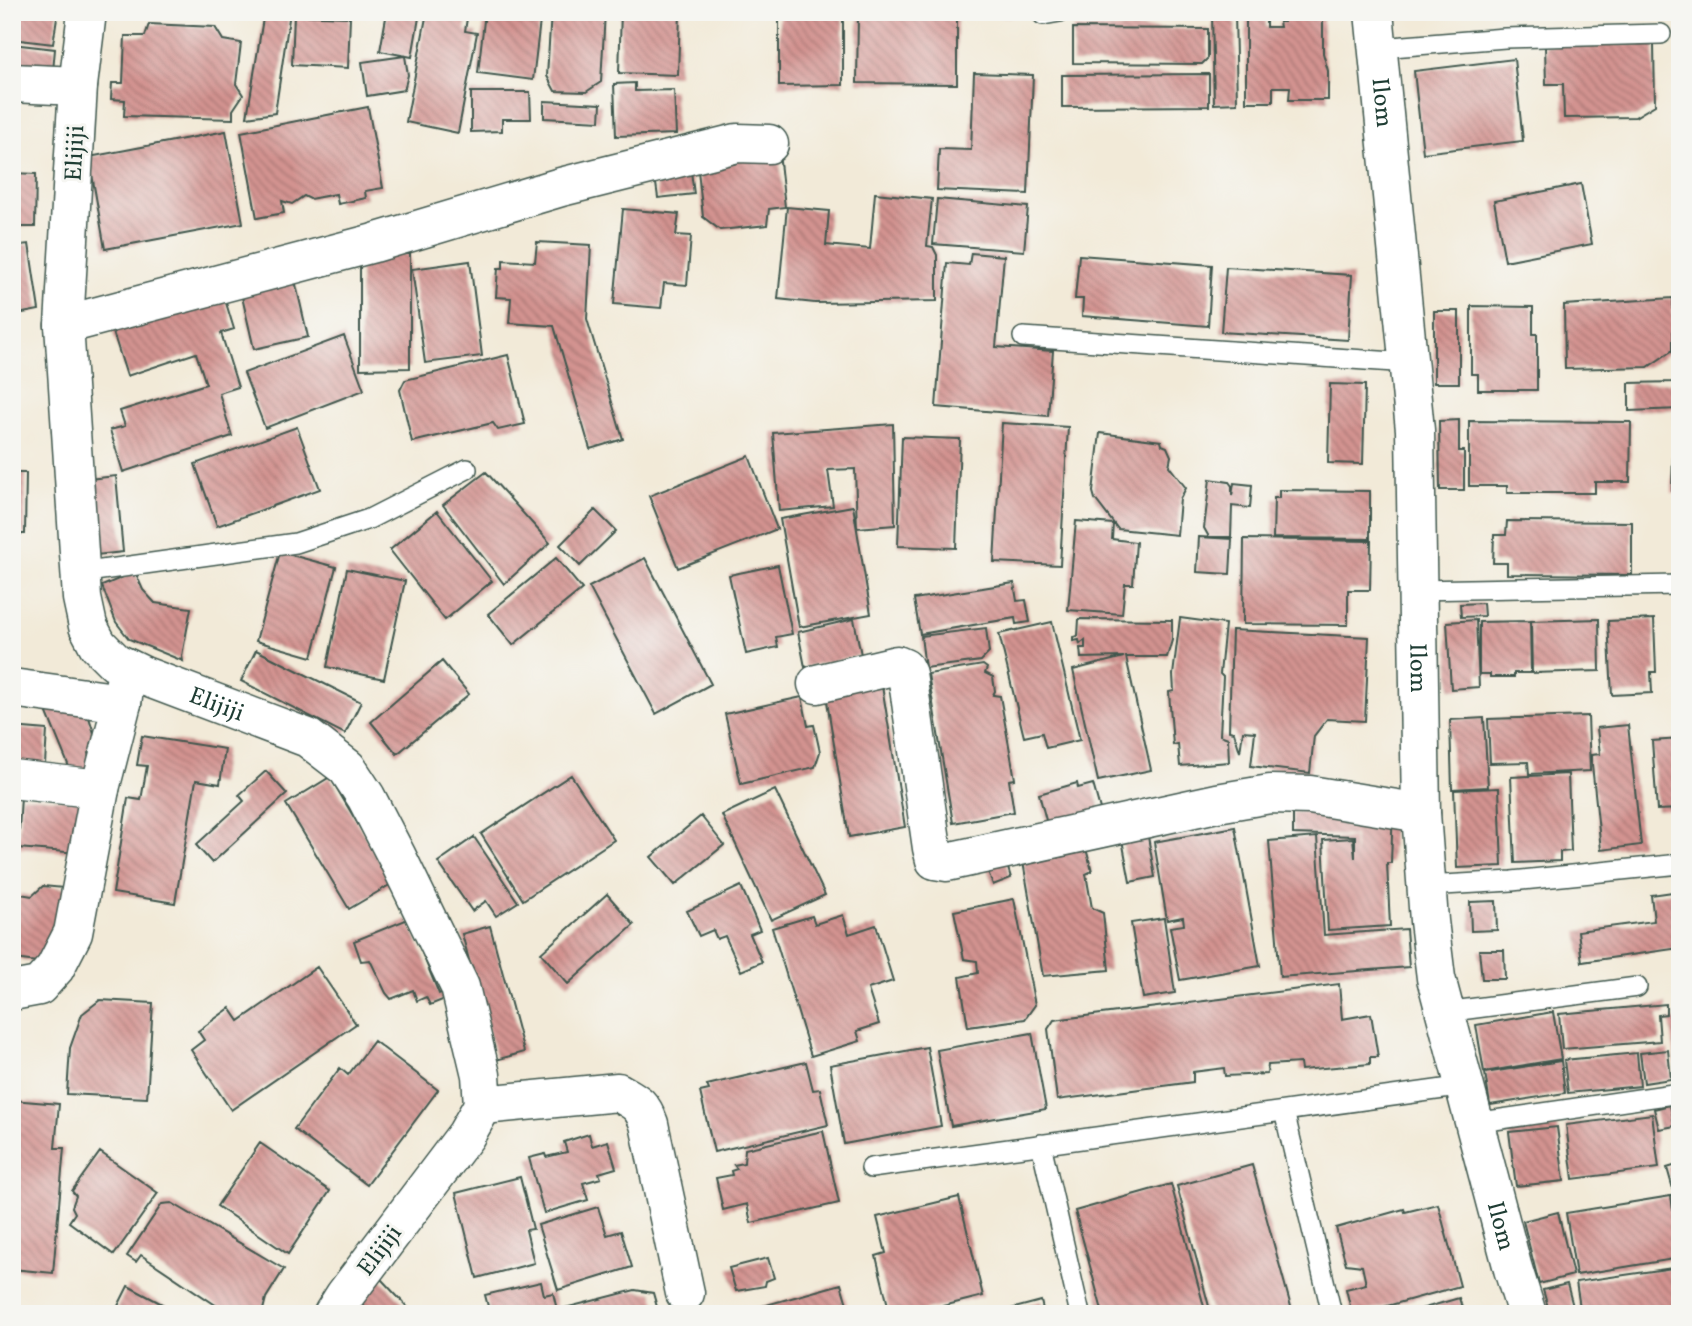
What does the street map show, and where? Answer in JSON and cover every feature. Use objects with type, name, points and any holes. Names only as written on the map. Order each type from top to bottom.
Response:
[{"type":"street","name":"Elijiji","points":[[87,12],[78,86],[64,325],[80,573],[88,626],[99,645],[115,662],[124,685],[157,681],[308,738],[347,768],[366,797],[397,857],[460,987],[481,1075],[483,1105],[466,1135],[333,1314]]},
{"type":"street","name":"Ilom","points":[[1376,30],[1415,430],[1421,813],[1436,978],[1527,1314]]},
{"type":"street","points":[[12,83],[78,86]]},
{"type":"street","points":[[64,325],[374,243],[575,184],[737,143],[769,144]]},
{"type":"street","points":[[817,684],[897,665],[904,668],[935,860],[947,862],[1217,803],[1270,794],[1310,795],[1421,813]]},
{"type":"street","points":[[12,688],[124,685],[100,789],[73,933],[55,968],[38,986],[12,990]]},
{"type":"street","points":[[12,779],[100,789]]},
{"type":"street","points":[[483,1105],[618,1092],[636,1102],[645,1111],[649,1124],[684,1293]]},
{"type":"lane","points":[[1376,30],[1505,38],[1661,34]]},
{"type":"lane","points":[[1023,337],[1409,363]]},
{"type":"lane","points":[[80,573],[296,543],[369,519],[467,469]]},
{"type":"lane","points":[[1417,590],[1680,585]]},
{"type":"lane","points":[[1426,886],[1512,881],[1680,864]]},
{"type":"lane","points":[[1445,1012],[1637,987]]},
{"type":"lane","points":[[871,1168],[1465,1086]]},
{"type":"lane","points":[[1474,1124],[1680,1093]]},
{"type":"lane","points":[[1284,1111],[1332,1314]]},
{"type":"lane","points":[[1041,1144],[1080,1314]]},
{"type":"building","points":[[12,12],[58,12],[53,44],[12,39]]},
{"type":"building","points":[[264,12],[290,12],[275,113],[247,117]]},
{"type":"building","points":[[387,12],[420,12],[412,57],[380,51]]},
{"type":"building","points":[[427,12],[468,12],[465,31],[477,33],[458,133],[406,122]]},
{"type":"building","points":[[485,12],[541,12],[533,80],[478,73]]},
{"type":"building","points":[[551,12],[605,12],[601,82],[586,92],[555,91],[547,76]]},
{"type":"building","points":[[621,12],[680,12],[678,75],[619,73]]},
{"type":"building","points":[[779,12],[843,12],[843,85],[779,86]]},
{"type":"building","points":[[977,12],[1019,12],[1012,17],[977,15]]},
{"type":"building","points":[[1285,12],[1323,12],[1323,53],[1328,71],[1328,100],[1289,100],[1290,87],[1273,87],[1273,102],[1246,102],[1246,14],[1266,14],[1266,27],[1280,27],[1279,22],[1284,22]]},
{"type":"building","points":[[1212,13],[1235,13],[1237,103],[1214,104]]},
{"type":"building","points":[[294,15],[350,17],[348,68],[292,65]]},
{"type":"building","points":[[858,15],[957,16],[957,84],[857,83]]},
{"type":"building","points":[[149,24],[215,27],[223,40],[241,43],[236,84],[243,95],[233,110],[233,119],[124,116],[125,100],[111,99],[112,83],[123,83],[125,36],[145,36]]},
{"type":"building","points":[[1073,28],[1208,29],[1208,58],[1202,64],[1073,63]]},
{"type":"building","points":[[12,44],[55,49],[53,71],[12,67]]},
{"type":"building","points":[[1654,44],[1655,105],[1635,117],[1564,118],[1563,84],[1546,84],[1545,45]]},
{"type":"building","points":[[405,56],[408,75],[404,90],[367,96],[362,62]]},
{"type":"building","points":[[1514,59],[1523,141],[1423,153],[1414,71]]},
{"type":"building","points":[[974,73],[1033,75],[1028,194],[937,190],[939,149],[971,150]]},
{"type":"building","points":[[1209,74],[1209,106],[1062,107],[1062,75]]},
{"type":"building","points":[[635,83],[635,91],[674,90],[676,134],[616,136],[614,84]]},
{"type":"building","points":[[471,92],[530,92],[531,119],[502,119],[502,131],[471,132]]},
{"type":"building","points":[[544,101],[601,104],[600,121],[544,118]]},
{"type":"building","points":[[368,107],[383,188],[365,191],[366,198],[338,204],[336,194],[310,199],[304,196],[292,204],[282,201],[284,213],[257,218],[241,132]]},
{"type":"building","points":[[226,131],[243,223],[105,249],[89,157]]},
{"type":"building","points":[[779,153],[785,207],[769,209],[767,225],[720,230],[703,217],[697,161]]},
{"type":"building","points":[[690,164],[694,194],[658,198],[654,169]]},
{"type":"building","points":[[12,173],[36,174],[35,227],[12,227]]},
{"type":"building","points":[[1581,184],[1592,244],[1505,261],[1494,201]]},
{"type":"building","points":[[875,193],[932,199],[927,246],[933,247],[937,255],[937,301],[815,303],[778,299],[787,207],[829,211],[826,245],[870,249]]},
{"type":"building","points":[[937,199],[1028,207],[1024,251],[933,244]]},
{"type":"building","points":[[623,209],[679,214],[676,235],[691,236],[687,285],[664,283],[661,308],[614,304]]},
{"type":"building","points":[[537,242],[591,245],[587,319],[623,439],[590,449],[554,326],[509,323],[511,298],[496,297],[498,268],[503,268],[503,260],[535,262]]},
{"type":"building","points":[[29,244],[39,310],[12,315],[12,246]]},
{"type":"building","points":[[360,253],[410,254],[410,368],[360,369]]},
{"type":"building","points":[[971,253],[1004,256],[996,347],[1053,351],[1048,416],[936,407],[947,263],[969,265]]},
{"type":"building","points":[[1079,255],[1212,265],[1208,326],[1082,316],[1083,299],[1075,299]]},
{"type":"building","points":[[470,261],[482,356],[425,363],[412,269]]},
{"type":"building","points":[[1226,267],[1352,275],[1348,340],[1221,332]]},
{"type":"building","points":[[294,276],[308,337],[254,349],[240,288]]},
{"type":"building","points":[[223,293],[234,329],[221,333],[238,387],[219,393],[232,436],[123,472],[110,430],[125,426],[120,411],[206,384],[196,353],[127,376],[112,329]]},
{"type":"building","points":[[1673,298],[1673,350],[1648,367],[1565,369],[1564,305]]},
{"type":"building","points":[[1471,306],[1533,307],[1533,334],[1537,334],[1537,390],[1478,390],[1478,374],[1471,374]]},
{"type":"building","points":[[1434,311],[1459,311],[1459,383],[1434,383]]},
{"type":"building","points":[[344,336],[364,390],[265,428],[244,373]]},
{"type":"building","points":[[508,355],[525,424],[498,430],[493,423],[412,442],[400,390],[405,380]]},
{"type":"building","points":[[1675,375],[1680,375],[1680,409],[1629,411],[1629,383],[1676,382]]},
{"type":"building","points":[[1330,384],[1365,385],[1363,464],[1328,463]]},
{"type":"building","points":[[1674,415],[1680,415],[1680,493],[1672,493]]},
{"type":"building","points":[[1459,420],[1459,451],[1464,451],[1464,490],[1440,490],[1439,421]]},
{"type":"building","points":[[1469,421],[1631,422],[1630,482],[1595,482],[1595,493],[1507,493],[1507,486],[1469,486]]},
{"type":"building","points":[[1002,423],[1068,427],[1060,565],[994,562]]},
{"type":"building","points":[[893,424],[895,525],[857,528],[855,469],[828,470],[833,506],[779,511],[773,433]]},
{"type":"building","points":[[297,427],[320,489],[217,526],[195,464]]},
{"type":"building","points":[[1100,433],[1161,441],[1162,445],[1167,447],[1171,456],[1169,466],[1186,488],[1180,499],[1177,535],[1118,529],[1095,499],[1093,492]]},
{"type":"building","points":[[902,437],[960,439],[956,548],[898,546]]},
{"type":"building","points":[[749,456],[777,529],[678,568],[649,496]]},
{"type":"building","points":[[486,472],[550,543],[504,584],[443,505]]},
{"type":"building","points":[[12,473],[26,473],[25,534],[12,534]]},
{"type":"building","points":[[116,476],[123,552],[96,555],[89,479]]},
{"type":"building","points":[[1210,479],[1229,482],[1232,496],[1234,483],[1252,485],[1250,508],[1232,506],[1231,537],[1209,537],[1204,528]]},
{"type":"building","points":[[1279,490],[1370,491],[1370,539],[1273,538],[1274,498],[1279,498]]},
{"type":"building","points":[[853,506],[871,614],[799,627],[780,519]]},
{"type":"building","points":[[595,510],[616,531],[580,566],[560,545]]},
{"type":"building","points":[[437,511],[492,581],[445,620],[390,550]]},
{"type":"building","points":[[1076,521],[1113,524],[1112,539],[1136,542],[1133,584],[1125,584],[1122,614],[1068,610]]},
{"type":"building","points":[[1507,521],[1632,522],[1632,575],[1507,574],[1507,563],[1493,563],[1494,535],[1506,535]]},
{"type":"building","points":[[1199,537],[1232,539],[1230,574],[1197,572]]},
{"type":"building","points":[[1244,539],[1371,541],[1370,590],[1348,590],[1348,625],[1243,624]]},
{"type":"building","points":[[280,552],[336,567],[312,657],[256,641]]},
{"type":"building","points":[[556,558],[582,589],[513,645],[488,614]]},
{"type":"building","points":[[645,558],[711,684],[656,714],[589,587]]},
{"type":"building","points":[[778,565],[792,634],[776,637],[778,647],[746,654],[729,575]]},
{"type":"building","points":[[347,569],[405,581],[384,679],[327,667]]},
{"type":"building","points":[[135,572],[143,590],[155,603],[191,608],[183,661],[129,639],[116,622],[102,586]]},
{"type":"building","points":[[1014,583],[1017,601],[1026,600],[1030,622],[1016,624],[1015,618],[920,634],[914,599]]},
{"type":"building","points":[[1483,603],[1484,616],[1461,617],[1460,604]]},
{"type":"building","points":[[1180,618],[1225,624],[1220,674],[1223,677],[1220,735],[1228,738],[1229,762],[1180,766],[1178,744],[1173,745],[1169,692],[1174,691],[1173,675]]},
{"type":"building","points":[[854,619],[861,655],[805,667],[798,632]]},
{"type":"building","points":[[1079,619],[1172,620],[1172,640],[1167,657],[1126,657],[1151,770],[1098,781],[1073,670],[1124,657],[1081,658],[1080,648],[1085,648],[1085,640],[1080,644],[1079,640],[1073,641],[1073,637],[1078,636]]},
{"type":"building","points":[[1599,619],[1600,671],[1532,673],[1531,621]]},
{"type":"building","points":[[1654,619],[1656,672],[1651,672],[1652,693],[1612,695],[1608,621]]},
{"type":"building","points":[[1476,620],[1479,687],[1451,689],[1447,622]]},
{"type":"building","points":[[1530,621],[1531,673],[1514,673],[1514,677],[1479,674],[1479,622]]},
{"type":"building","points":[[1052,622],[1080,740],[1046,748],[1042,733],[1024,737],[999,634]]},
{"type":"building","points":[[986,628],[989,653],[981,661],[925,668],[921,636]]},
{"type":"building","points":[[1232,630],[1369,637],[1365,721],[1327,719],[1314,736],[1310,773],[1251,766],[1255,732],[1243,731],[1240,752],[1234,732],[1229,731]]},
{"type":"building","points":[[256,650],[361,702],[345,734],[241,681]]},
{"type":"building","points":[[442,661],[469,694],[397,754],[371,722]]},
{"type":"building","points":[[983,665],[987,668],[985,673],[993,677],[993,695],[1000,696],[1015,779],[1009,780],[1014,812],[953,823],[928,674]]},
{"type":"building","points":[[881,680],[905,827],[849,837],[825,689]]},
{"type":"building","points":[[802,697],[808,726],[814,725],[820,752],[815,767],[741,784],[725,714]]},
{"type":"building","points":[[42,701],[85,705],[99,749],[88,753],[94,773],[72,774]]},
{"type":"building","points":[[1588,716],[1590,771],[1529,774],[1528,762],[1490,763],[1488,719]]},
{"type":"building","points":[[1484,718],[1488,787],[1452,789],[1450,720]]},
{"type":"building","points":[[1628,725],[1641,845],[1601,850],[1591,755],[1600,754],[1597,728]]},
{"type":"building","points":[[12,727],[47,730],[45,764],[12,761]]},
{"type":"building","points":[[142,736],[225,749],[220,784],[196,780],[175,903],[113,893],[128,798],[141,800],[147,766],[137,765]]},
{"type":"building","points":[[1680,739],[1680,809],[1657,810],[1652,741]]},
{"type":"building","points":[[266,771],[287,794],[212,863],[196,845],[244,801],[239,795]]},
{"type":"building","points":[[1568,774],[1571,851],[1560,852],[1560,861],[1515,863],[1511,777]]},
{"type":"building","points":[[571,775],[614,840],[523,900],[481,834]]},
{"type":"building","points":[[330,777],[393,883],[349,909],[286,804]]},
{"type":"building","points":[[1077,783],[1078,788],[1093,784],[1100,809],[1047,824],[1039,794]]},
{"type":"building","points":[[1499,788],[1502,866],[1457,868],[1454,790]]},
{"type":"building","points":[[775,790],[825,895],[771,920],[722,815]]},
{"type":"building","points":[[21,796],[82,801],[78,853],[18,848]]},
{"type":"building","points":[[1393,806],[1391,863],[1387,863],[1390,926],[1328,930],[1323,840],[1353,838],[1355,858],[1355,836],[1293,834],[1293,813]]},
{"type":"building","points":[[701,816],[724,845],[675,885],[651,857]]},
{"type":"building","points":[[1146,825],[1155,877],[1130,882],[1120,829]]},
{"type":"building","points":[[1235,827],[1260,966],[1180,980],[1170,927],[1184,925],[1183,917],[1167,920],[1154,842]]},
{"type":"building","points":[[474,837],[518,902],[496,916],[486,901],[472,911],[438,862]]},
{"type":"building","points":[[1317,837],[1324,935],[1406,929],[1409,967],[1280,977],[1269,841]]},
{"type":"building","points":[[1085,845],[1092,871],[1086,874],[1092,908],[1103,913],[1109,970],[1043,976],[1022,856]]},
{"type":"building","points":[[1005,858],[1011,878],[993,885],[986,866]]},
{"type":"building","points":[[43,886],[75,889],[45,963],[22,960],[12,954],[12,929],[15,929],[20,894],[32,896]]},
{"type":"building","points":[[741,886],[760,930],[750,934],[762,962],[741,971],[725,936],[717,939],[713,930],[699,936],[687,911]]},
{"type":"building","points":[[1680,891],[1680,928],[1677,928],[1680,948],[1582,962],[1578,931],[1654,921],[1651,895]]},
{"type":"building","points":[[607,894],[634,925],[568,984],[541,953]]},
{"type":"building","points":[[1014,899],[1035,1005],[1025,1019],[968,1027],[960,977],[978,973],[977,961],[964,959],[954,911]]},
{"type":"building","points":[[1496,901],[1497,930],[1471,931],[1470,902]]},
{"type":"building","points":[[843,915],[849,934],[876,925],[893,981],[868,989],[879,1024],[857,1031],[860,1041],[811,1056],[772,928],[812,916],[815,924]]},
{"type":"building","points":[[1164,918],[1175,993],[1143,998],[1131,923]]},
{"type":"building","points":[[408,919],[439,994],[447,990],[450,997],[430,1005],[426,997],[417,1001],[413,990],[391,999],[370,960],[361,961],[354,941]]},
{"type":"building","points":[[490,926],[524,1052],[496,1060],[462,934]]},
{"type":"building","points":[[1479,950],[1504,950],[1505,979],[1482,979]]},
{"type":"building","points":[[317,967],[356,1024],[231,1110],[191,1050],[204,1040],[198,1031],[230,1008],[239,1021]]},
{"type":"building","points":[[1339,984],[1342,1019],[1371,1014],[1378,1057],[1370,1057],[1370,1064],[1301,1070],[1300,1063],[1268,1065],[1267,1074],[1225,1076],[1224,1068],[1193,1072],[1193,1082],[1057,1100],[1048,1029],[1054,1020]]},
{"type":"building","points":[[100,1000],[153,1003],[147,1098],[67,1094],[70,1048],[82,1014]]},
{"type":"building","points":[[1666,1004],[1666,1014],[1658,1015],[1660,1041],[1562,1049],[1559,1014]]},
{"type":"building","points":[[1553,1012],[1561,1059],[1484,1072],[1476,1025]]},
{"type":"building","points":[[1680,1019],[1680,1081],[1678,1081],[1670,1020]]},
{"type":"building","points":[[1032,1033],[1046,1109],[951,1126],[937,1050]]},
{"type":"building","points":[[374,1041],[438,1090],[367,1185],[294,1129],[340,1068],[348,1075]]},
{"type":"building","points":[[927,1047],[941,1126],[844,1144],[830,1065]]},
{"type":"building","points":[[1668,1050],[1671,1079],[1644,1083],[1640,1053]]},
{"type":"building","points":[[1637,1053],[1640,1086],[1568,1093],[1564,1060]]},
{"type":"building","points":[[1561,1061],[1565,1093],[1490,1105],[1485,1073]]},
{"type":"building","points":[[806,1062],[813,1090],[820,1089],[828,1125],[714,1152],[700,1092],[709,1090],[707,1085]]},
{"type":"building","points":[[12,1100],[59,1104],[55,1148],[64,1148],[53,1273],[12,1269]]},
{"type":"building","points":[[1670,1105],[1675,1126],[1659,1129],[1654,1109]]},
{"type":"building","points":[[1652,1114],[1659,1168],[1573,1179],[1566,1125]]},
{"type":"building","points":[[1557,1127],[1564,1181],[1516,1186],[1509,1132]]},
{"type":"building","points":[[823,1131],[839,1203],[751,1223],[747,1204],[723,1210],[716,1178],[732,1175],[731,1171],[737,1169],[734,1165],[744,1163],[745,1149]]},
{"type":"building","points":[[589,1134],[592,1146],[608,1141],[616,1168],[599,1173],[601,1178],[583,1183],[588,1200],[544,1213],[529,1158],[567,1152],[564,1142]]},
{"type":"building","points":[[260,1143],[330,1191],[288,1254],[217,1206]]},
{"type":"building","points":[[100,1152],[158,1193],[114,1255],[69,1222],[75,1213],[72,1207],[76,1196],[72,1191]]},
{"type":"building","points":[[1680,1164],[1680,1209],[1679,1210],[1667,1168]]},
{"type":"building","points":[[1252,1165],[1293,1314],[1211,1314],[1177,1186]]},
{"type":"building","points":[[520,1177],[533,1229],[526,1230],[534,1263],[477,1278],[456,1193]]},
{"type":"building","points":[[1171,1184],[1206,1314],[1103,1314],[1075,1211]]},
{"type":"building","points":[[1671,1196],[1680,1258],[1576,1275],[1566,1213]]},
{"type":"building","points":[[959,1197],[983,1296],[911,1314],[890,1314],[876,1256],[886,1253],[877,1217]]},
{"type":"building","points":[[172,1203],[284,1269],[266,1298],[262,1314],[229,1314],[141,1255],[136,1262],[127,1256],[162,1204]]},
{"type":"building","points":[[1438,1204],[1460,1286],[1352,1314],[1346,1289],[1366,1284],[1362,1266],[1346,1264],[1336,1228],[1404,1209],[1405,1212]]},
{"type":"building","points":[[598,1207],[607,1235],[621,1231],[632,1267],[558,1290],[538,1225]]},
{"type":"building","points":[[1558,1212],[1573,1275],[1539,1284],[1523,1221]]},
{"type":"building","points":[[768,1258],[774,1278],[766,1281],[765,1286],[736,1291],[729,1268]]},
{"type":"building","points":[[1680,1267],[1680,1314],[1581,1314],[1576,1282]]},
{"type":"building","points":[[381,1279],[412,1314],[371,1314],[362,1304]]},
{"type":"building","points":[[541,1282],[544,1295],[553,1293],[558,1314],[490,1314],[485,1295]]},
{"type":"building","points":[[841,1284],[850,1314],[757,1314],[752,1309]]},
{"type":"building","points":[[1567,1284],[1575,1314],[1550,1314],[1543,1290]]},
{"type":"building","points":[[128,1286],[181,1314],[114,1314]]},
{"type":"building","points":[[635,1290],[653,1293],[657,1307],[651,1309],[652,1314],[562,1314],[561,1309]]},
{"type":"building","points":[[1459,1298],[1464,1314],[1407,1314],[1407,1313]]},
{"type":"building","points":[[1041,1301],[1044,1314],[1006,1314],[1007,1310]]}]
